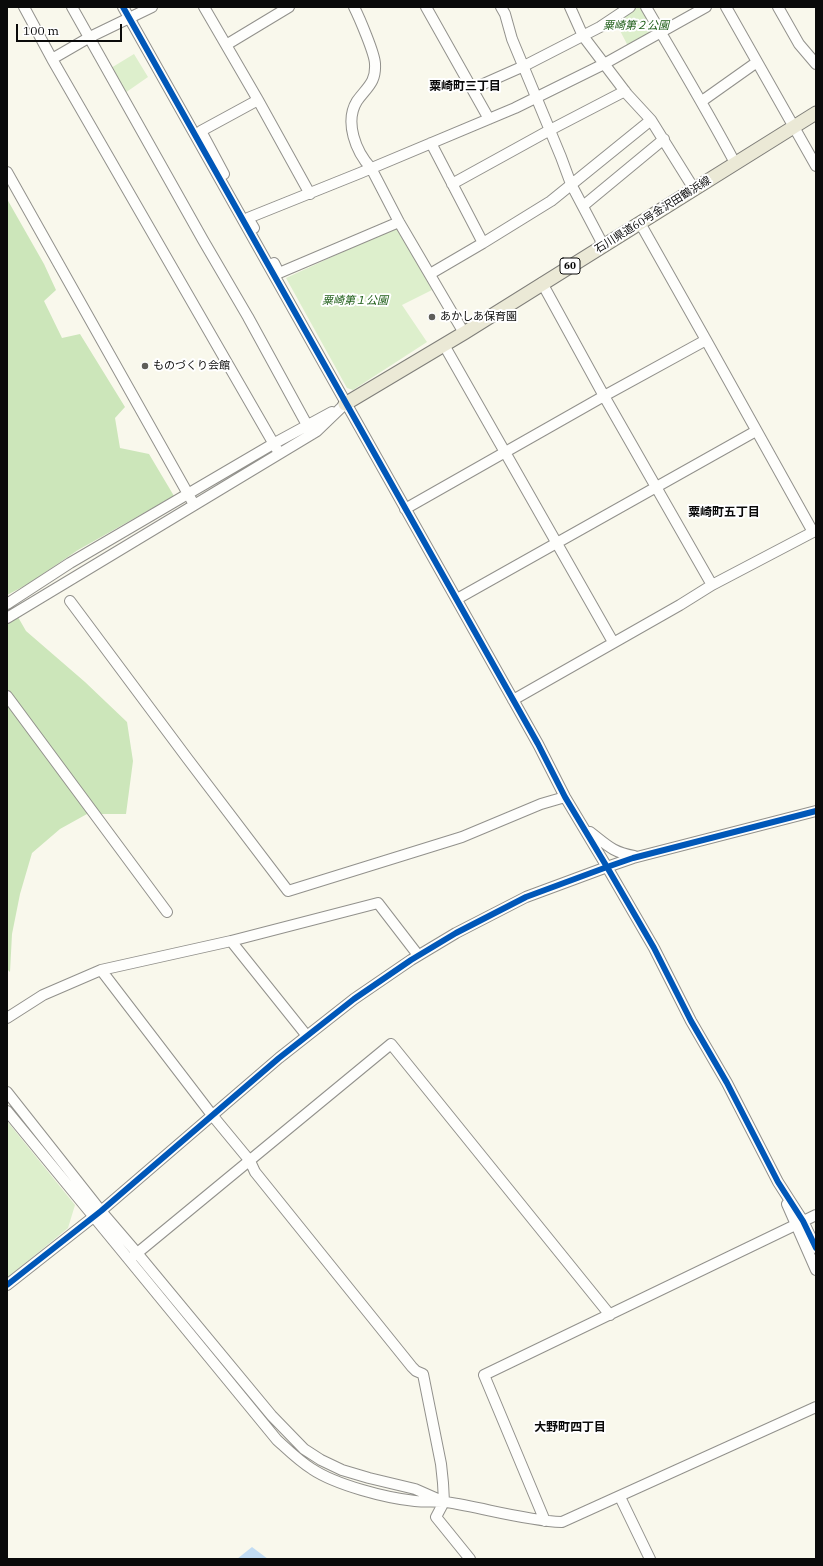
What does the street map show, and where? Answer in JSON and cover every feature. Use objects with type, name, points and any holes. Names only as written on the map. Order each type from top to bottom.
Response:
[{"type":"main road","name":"石川県道60号金沢田鶴浜線","points":[[345,404],[464,333],[816,113]]},
{"type":"street","points":[[24,7],[52,59],[279,453]]},
{"type":"street","points":[[72,7],[248,317],[310,430]]},
{"type":"street","points":[[123,7],[133,13],[345,404],[457,599],[538,744],[565,796],[654,948],[691,1022],[727,1083],[799,1223],[816,1248]]},
{"type":"street","points":[[52,59],[133,13],[152,7]]},
{"type":"street","points":[[226,44],[289,7]]},
{"type":"street","points":[[354,7],[376,62],[371,84],[364,92],[353,110],[353,135],[364,161],[371,168],[399,222],[464,333]]},
{"type":"street","points":[[426,7],[489,119]]},
{"type":"street","points":[[502,7],[571,184],[600,239],[602,247]]},
{"type":"street","points":[[570,7],[583,36],[625,91],[651,120],[694,189]]},
{"type":"street","points":[[472,89],[524,66],[583,36],[600,27],[630,7]]},
{"type":"street","points":[[646,7],[702,101],[735,163]]},
{"type":"street","points":[[248,218],[310,194],[537,98],[604,64],[706,7]]},
{"type":"street","points":[[726,7],[816,166]]},
{"type":"street","points":[[778,7],[799,44],[816,64]]},
{"type":"street","points":[[205,8],[310,194]]},
{"type":"street","points":[[702,101],[757,62]]},
{"type":"street","points":[[452,184],[625,91]]},
{"type":"street","points":[[258,100],[201,131],[279,273],[399,222]]},
{"type":"street","points":[[430,274],[551,201],[651,120]]},
{"type":"street","points":[[583,206],[664,139]]},
{"type":"street","points":[[431,143],[483,243]]},
{"type":"street","points":[[7,172],[194,504]]},
{"type":"street","points":[[513,700],[712,585],[813,532],[640,223]]},
{"type":"street","points":[[542,283],[604,396],[712,585]]},
{"type":"street","points":[[405,509],[706,340]]},
{"type":"street","points":[[444,344],[613,642]]},
{"type":"street","points":[[7,618],[279,453],[345,404]]},
{"type":"street","points":[[7,604],[70,564],[273,444],[310,430]]},
{"type":"street","points":[[457,599],[756,431]]},
{"type":"street","points":[[70,601],[288,891],[462,837],[541,804],[565,796]]},
{"type":"street","points":[[7,696],[168,912]]},
{"type":"street","points":[[7,1285],[97,1214],[279,1058],[354,999],[418,955],[456,933],[526,897],[607,867],[638,856],[816,811]]},
{"type":"street","points":[[585,828],[611,850],[623,854],[638,856]]},
{"type":"street","points":[[7,1018],[43,995],[101,970],[231,941],[378,903],[418,955]]},
{"type":"street","points":[[231,941],[307,1036]]},
{"type":"street","points":[[101,970],[212,1115],[250,1161],[255,1172],[412,1368],[423,1374],[441,1464],[444,1502],[436,1517],[470,1559]]},
{"type":"street","points":[[134,1256],[391,1044],[610,1315]]},
{"type":"street","points":[[7,1092],[97,1214]]},
{"type":"street","points":[[7,1111],[134,1256],[259,1419],[277,1440],[296,1458],[313,1470],[331,1479],[379,1494],[416,1501],[444,1502],[545,1521],[562,1522],[816,1407]]},
{"type":"street","points":[[545,1521],[484,1375],[816,1215]]},
{"type":"street","points":[[799,1223],[816,1270]]},
{"type":"street","points":[[620,1497],[650,1559]]},
{"type":"green space","name":"粟崎第２公園","points":[[638,7],[642,7],[655,31],[628,46],[616,23]]},
{"type":"green space","points":[[134,54],[148,77],[125,93],[111,68]]},
{"type":"green space","points":[[7,199],[44,264],[56,290],[44,301],[62,338],[80,334],[125,407],[115,418],[120,448],[149,454],[174,496],[78,550],[28,584],[7,595]]},
{"type":"green space","name":"粟崎第１公園","points":[[397,227],[432,290],[402,305],[427,342],[353,390],[347,388],[286,278]]},
{"type":"green space","points":[[7,598],[26,631],[85,682],[127,722],[133,761],[126,814],[87,814],[60,829],[32,853],[20,894],[12,934],[10,972],[7,969]]},
{"type":"green space","points":[[7,1121],[75,1205],[68,1228],[7,1278]]},
{"type":"water","points":[[252,1547],[268,1559],[237,1559]]},
{"type":"cycle path","points":[[123,7],[538,744],[565,797],[607,867],[633,858],[816,811]]},
{"type":"cycle path","points":[[7,1285],[101,1211],[279,1058],[354,999],[411,960],[456,933],[526,897],[607,867],[654,948],[691,1021],[727,1083],[778,1182],[803,1221],[816,1248]]},
{"type":"place","name":"あかしあ保育園","points":[[432,317]]},
{"type":"place","name":"ものづくり会館","points":[[145,366]]},
{"type":"district","name":"粟崎町三丁目","points":[[465,87]]},
{"type":"district","name":"粟崎町五丁目","points":[[724,513]]},
{"type":"district","name":"大野町四丁目","points":[[570,1428]]}]
